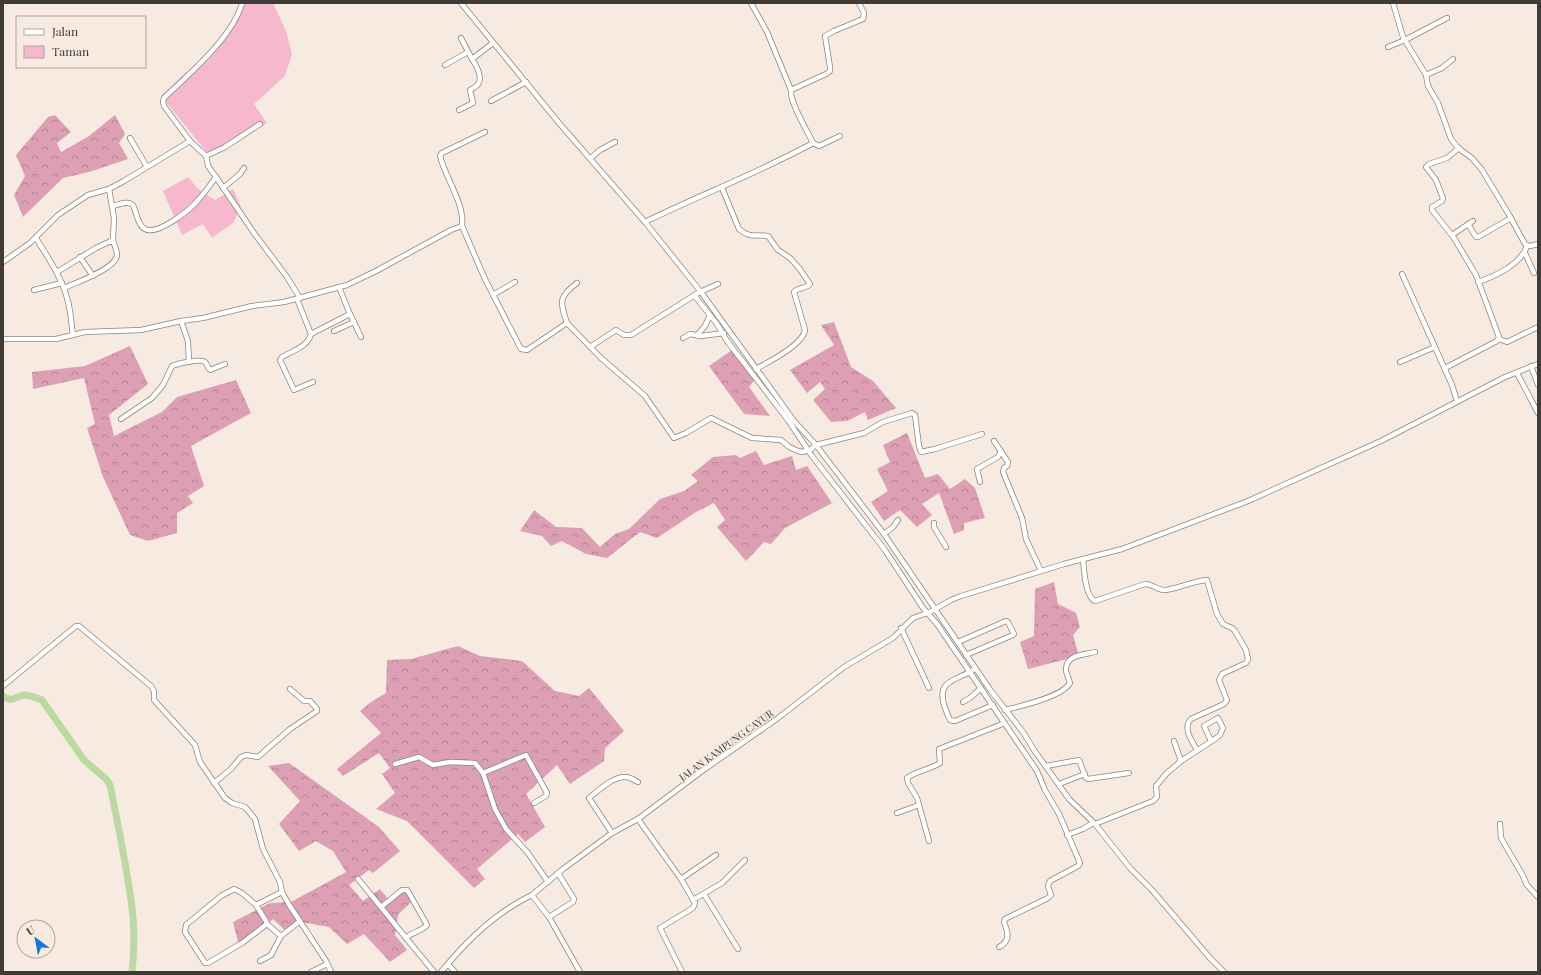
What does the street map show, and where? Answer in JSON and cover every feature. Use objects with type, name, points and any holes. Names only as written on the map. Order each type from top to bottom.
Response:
[{"type":"street","points":[[242,3],[237,15],[217,44],[202,62],[164,98],[163,102],[164,106],[190,141],[206,156],[208,166],[254,233],[287,277],[298,298],[311,334]]},
{"type":"street","points":[[461,3],[493,43],[645,222],[697,294],[727,341],[885,550],[919,602],[932,611],[937,624],[1037,771],[1045,790],[1059,814],[1080,863],[1078,866],[1050,882],[1048,886],[1050,895],[1048,898],[1005,918],[1004,922],[1008,934],[1007,940],[999,947]]},
{"type":"street","points":[[751,3],[767,32],[791,90],[793,102],[813,143],[819,146],[840,136]]},
{"type":"street","points":[[791,90],[830,71],[825,36],[863,19],[864,13],[859,3]]},
{"type":"street","points":[[1393,3],[1405,40],[1426,75],[1428,86],[1438,104],[1446,129],[1451,139],[1459,148],[1472,158],[1482,170],[1527,246],[1525,253],[1499,273],[1478,282]]},
{"type":"street","points":[[1388,47],[1405,40],[1447,18]]},
{"type":"street","points":[[459,110],[473,103],[470,90],[478,85],[479,82],[478,68],[460,38]]},
{"type":"street","points":[[472,59],[493,43]]},
{"type":"street","points":[[444,65],[468,52]]},
{"type":"street","points":[[1426,75],[1442,68],[1453,59]]},
{"type":"street","points":[[491,101],[526,82]]},
{"type":"street","points":[[206,156],[260,124]]},
{"type":"street","points":[[485,132],[442,153],[440,156],[458,202],[463,218],[462,226],[493,295],[519,346],[525,351],[537,345],[567,323]]},
{"type":"street","points":[[130,138],[147,167]]},
{"type":"street","points":[[3,262],[36,238],[58,215],[73,204],[88,195],[108,189],[190,141]]},
{"type":"street","points":[[590,158],[600,150],[615,142]]},
{"type":"street","points":[[645,222],[722,188],[813,143]]},
{"type":"street","points":[[1459,148],[1447,158],[1426,167],[1436,180],[1443,198],[1442,201],[1432,208],[1432,210],[1452,235],[1466,258],[1478,282],[1498,339],[1505,342],[1510,341],[1538,327]]},
{"type":"street","points":[[223,188],[240,174],[244,168]]},
{"type":"street","points":[[112,206],[128,202],[131,203],[142,227],[146,230],[157,230],[189,210],[198,201],[216,177]]},
{"type":"street","points":[[722,188],[739,229],[743,233],[755,237],[768,236],[778,250],[786,254],[799,268],[810,284],[794,292],[805,330],[803,335],[783,353],[756,369]]},
{"type":"street","points":[[34,290],[63,285],[93,276],[111,264],[116,258],[117,252],[113,240],[114,218],[108,189]]},
{"type":"street","points":[[1468,224],[1478,237],[1511,218]]},
{"type":"street","points":[[1452,235],[1473,221]]},
{"type":"street","points":[[3,339],[56,339],[85,332],[141,330],[181,321],[203,318],[252,306],[275,304],[339,287],[378,270],[450,230],[462,226]]},
{"type":"street","points":[[36,238],[57,272],[63,285],[68,300],[73,335]]},
{"type":"street","points":[[57,272],[80,257],[113,240]]},
{"type":"street","points":[[1527,246],[1538,244]]},
{"type":"street","points":[[1525,253],[1534,272]]},
{"type":"street","points":[[80,257],[93,276]]},
{"type":"street","points":[[1402,274],[1445,368],[1457,401]]},
{"type":"street","points":[[493,295],[515,282]]},
{"type":"street","points":[[577,283],[566,291],[562,300],[561,304],[567,323],[601,358],[645,396],[674,438],[686,433],[711,418],[752,438],[781,440],[794,450],[802,452],[810,450],[816,445],[864,433],[883,422],[912,413],[916,418],[921,452],[982,434]]},
{"type":"street","points":[[590,347],[616,330],[624,335],[631,335],[697,294],[718,284]]},
{"type":"street","points":[[339,287],[361,337]]},
{"type":"street","points":[[697,294],[728,330],[794,421],[816,445],[884,534],[932,611],[958,642],[1005,710],[1023,732],[1076,806],[1094,824],[1130,868],[1152,890],[1210,958],[1224,972]]},
{"type":"street","points":[[314,382],[296,391],[293,390],[280,359],[302,347],[311,334],[350,314]]},
{"type":"street","points":[[697,335],[705,326],[710,315]]},
{"type":"street","points":[[181,321],[188,341],[189,362]]},
{"type":"street","points":[[334,331],[354,322]]},
{"type":"street","points":[[683,338],[690,334],[701,336],[723,334],[728,330]]},
{"type":"street","points":[[1445,368],[1498,339]]},
{"type":"street","points":[[1400,362],[1435,347]]},
{"type":"street","points":[[122,419],[152,398],[163,385],[172,366],[189,362],[203,361],[210,370],[225,364]]},
{"type":"street","name":"JALAN KAMPUNG CAYUR","points":[[441,972],[466,944],[491,921],[532,895],[558,873],[612,833],[638,819],[702,771],[778,718],[844,667],[893,638],[901,628],[913,618],[932,611],[951,600],[1041,570],[1122,549],[1248,501],[1381,441],[1457,401],[1538,364]]},
{"type":"street","points":[[1531,366],[1538,384]]},
{"type":"street","points":[[1517,373],[1538,413]]},
{"type":"street","points":[[994,441],[1002,451],[1009,464],[1004,468],[1003,472],[1022,518],[1026,539],[1041,570]]},
{"type":"street","points":[[980,482],[977,469],[998,457],[1002,451]]},
{"type":"street","points":[[884,534],[893,527],[898,520]]},
{"type":"street","points":[[934,523],[934,527],[946,547]]},
{"type":"street","points":[[1083,559],[1086,586],[1091,598],[1095,601],[1145,584],[1150,584],[1166,590],[1192,582],[1207,580],[1217,614],[1223,624],[1235,631],[1246,650],[1248,659],[1246,664],[1222,674],[1220,677],[1219,680],[1227,700],[1224,704],[1191,719],[1188,723],[1187,729],[1197,750]]},
{"type":"street","points":[[958,642],[1000,623],[1006,621],[1008,622],[1014,634],[1013,635],[966,655]]},
{"type":"street","points":[[3,686],[76,626],[80,626],[151,686],[154,692],[154,700],[195,745],[200,762],[225,798],[232,803],[246,807],[255,819],[263,849],[280,882],[282,892],[331,972]]},
{"type":"street","points":[[901,628],[929,688]]},
{"type":"street","points":[[1005,710],[1036,701],[1059,692],[1070,683],[1066,670],[1070,660],[1079,655],[1095,652]]},
{"type":"street","points":[[976,668],[950,682],[944,688],[944,708],[950,720],[955,720],[993,705]]},
{"type":"street","points":[[963,702],[981,688]]},
{"type":"street","points":[[214,783],[231,769],[241,757],[246,755],[258,757],[290,729],[317,711],[310,700],[304,701],[290,689]]},
{"type":"street","points":[[1067,835],[1153,801],[1156,797],[1156,786],[1166,774],[1181,761],[1197,750],[1211,741],[1220,735],[1223,727],[1218,718],[1204,726],[1211,741]]},
{"type":"street","points":[[929,841],[919,805],[908,783],[908,778],[916,772],[933,767],[940,763],[939,749],[1005,723]]},
{"type":"street","points":[[1174,741],[1180,754],[1181,761]]},
{"type":"street","points":[[483,773],[526,756],[547,793],[546,796],[534,803]]},
{"type":"street","points":[[395,764],[419,757],[433,765],[450,762],[474,763],[483,773],[495,809],[506,829],[531,857],[548,882]]},
{"type":"street","points":[[1046,766],[1079,760],[1087,778],[1090,779],[1129,773]]},
{"type":"street","points":[[1059,784],[1085,774]]},
{"type":"street","points":[[612,833],[589,798],[607,784],[621,777],[628,777],[638,782]]},
{"type":"street","points":[[897,813],[919,805]]},
{"type":"street","points":[[638,819],[681,879],[695,905],[693,908],[660,928],[682,972]]},
{"type":"street","points":[[1500,824],[1501,838],[1527,885],[1538,896]]},
{"type":"street","points":[[681,879],[716,855]]},
{"type":"street","points":[[693,900],[722,883],[745,860]]},
{"type":"street","points":[[549,917],[572,902],[574,899],[558,873]]},
{"type":"street","points":[[358,879],[434,972]]},
{"type":"street","points":[[267,924],[242,943],[208,963],[205,963],[185,932],[186,925],[230,890],[234,889],[240,891],[256,905],[267,924],[281,936]]},
{"type":"street","points":[[381,907],[402,890],[406,890],[409,893],[427,924],[425,928],[411,934],[406,938]]},
{"type":"street","points":[[256,905],[282,892]]},
{"type":"street","points":[[704,894],[738,949]]},
{"type":"street","points":[[532,895],[549,917],[580,972]]},
{"type":"street","points":[[260,961],[271,955],[281,936],[300,921]]},
{"type":"street","points":[[311,972],[327,964]]},
{"type":"street","points":[[448,964],[455,972]]},
{"type":"green space","points":[[241,3],[273,3],[286,31],[292,54],[285,76],[254,104],[267,123],[210,156],[161,96],[185,73],[209,59],[241,15]]},
{"type":"green space","points":[[55,115],[71,132],[57,143],[61,152],[89,136],[115,115],[125,134],[119,143],[128,159],[89,172],[63,178],[23,217],[14,195],[25,176],[16,155],[48,117]]},
{"type":"green space","points":[[188,177],[198,189],[215,200],[233,189],[241,207],[233,223],[212,238],[203,224],[182,235],[163,191]]},
{"type":"green space","points":[[834,322],[851,367],[873,381],[896,408],[868,420],[865,412],[847,421],[831,422],[813,400],[825,389],[820,382],[807,393],[790,370],[834,345],[821,325]]},
{"type":"green space","points":[[130,346],[148,384],[109,415],[114,436],[162,412],[177,397],[236,380],[251,413],[191,446],[204,486],[188,496],[193,503],[177,513],[177,533],[148,541],[130,535],[103,477],[87,428],[95,424],[84,378],[33,389],[32,372],[85,366]]},
{"type":"green space","points":[[735,348],[756,378],[749,387],[770,416],[744,414],[709,366]]},
{"type":"green space","points":[[907,433],[925,478],[938,474],[950,489],[965,479],[975,488],[985,518],[964,523],[964,530],[954,534],[939,493],[922,504],[932,515],[917,527],[900,510],[884,521],[871,502],[888,491],[877,469],[890,462],[883,445]]},
{"type":"green space","points":[[756,451],[764,465],[792,456],[796,470],[807,466],[832,503],[785,528],[771,544],[764,542],[746,561],[717,527],[725,520],[714,503],[696,512],[657,538],[640,532],[607,558],[586,554],[562,541],[551,546],[542,536],[520,531],[534,510],[556,527],[582,528],[600,547],[615,534],[629,529],[660,499],[684,491],[698,481],[691,475],[713,457],[736,455],[740,458]]},
{"type":"green space","points":[[1054,582],[1058,604],[1076,613],[1080,627],[1073,635],[1079,656],[1028,669],[1020,642],[1034,636],[1035,589]]},
{"type":"green space","points":[[458,646],[480,656],[522,661],[555,691],[579,696],[589,688],[624,731],[605,748],[604,761],[570,784],[557,765],[526,794],[545,827],[525,842],[518,834],[477,869],[485,879],[474,888],[407,821],[376,809],[395,793],[382,774],[390,768],[379,753],[343,776],[337,769],[381,733],[360,711],[386,693],[387,660],[411,659]]},
{"type":"green space","points":[[289,763],[379,827],[400,851],[373,873],[369,870],[349,885],[363,901],[380,889],[389,900],[408,889],[415,898],[398,915],[395,935],[407,950],[390,962],[364,934],[347,944],[329,927],[301,922],[288,933],[273,919],[239,946],[233,922],[270,903],[291,902],[346,872],[333,851],[316,841],[299,851],[279,824],[300,801],[268,766]]},
{"type":"waterway","points":[[3,696],[12,699],[25,695],[42,700],[84,760],[106,779],[110,785],[125,862],[133,916],[134,940],[132,972]]}]
